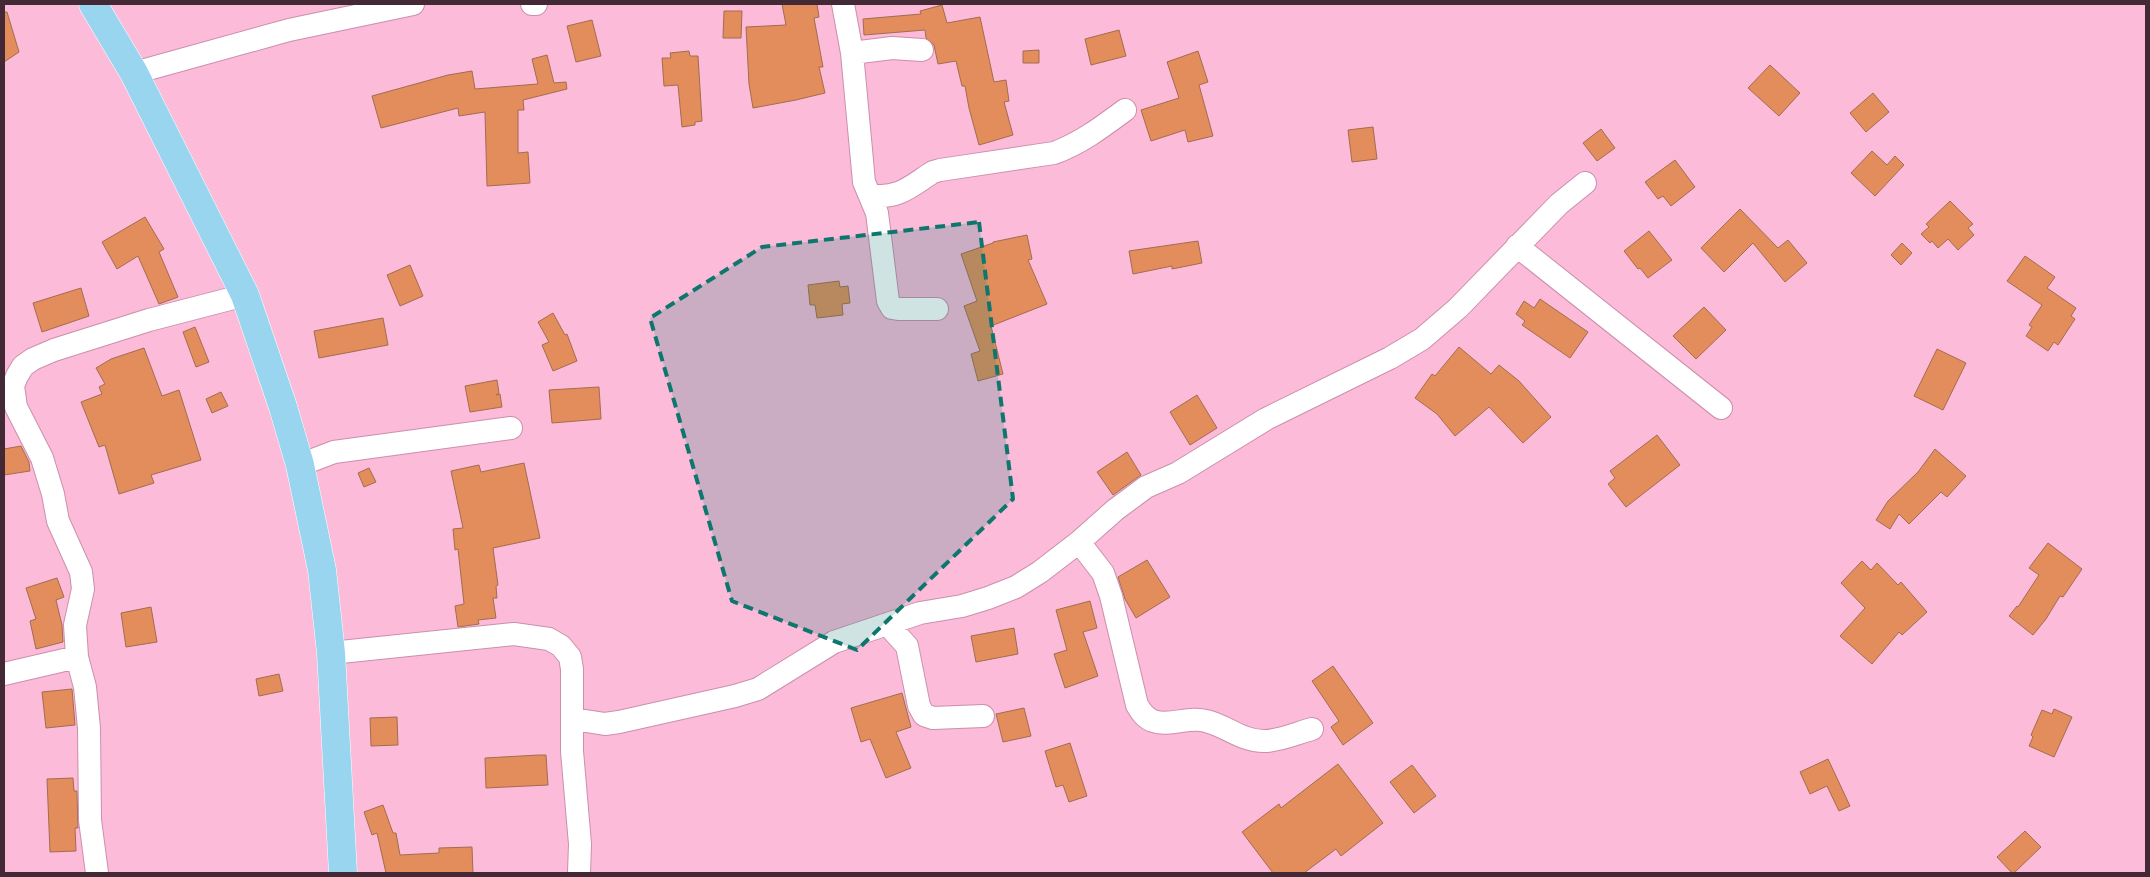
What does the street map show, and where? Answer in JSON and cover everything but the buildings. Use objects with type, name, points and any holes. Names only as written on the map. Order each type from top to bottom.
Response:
[{"type":"main road","points":[[93,4],[134,73],[245,295],[283,407],[300,465],[322,570],[331,653],[342,873]]},
{"type":"street","points":[[134,73],[289,30],[413,4]]},
{"type":"street","points":[[843,4],[852,53],[864,182],[877,212],[888,301],[892,308],[898,310],[937,309]]},
{"type":"street","points":[[852,53],[892,48],[922,50]]},
{"type":"street","points":[[870,195],[894,196],[933,172],[940,170],[1054,153],[1072,146],[1091,135],[1125,110]]},
{"type":"street","points":[[573,719],[596,723],[619,722],[758,689],[834,642],[920,613],[971,603],[1002,592],[1040,572],[1146,486],[1178,473],[1266,419],[1390,358],[1422,339],[1458,308],[1559,204],[1585,183]]},
{"type":"street","points":[[1517,246],[1720,408]]},
{"type":"street","points":[[97,873],[90,820],[89,728],[86,687],[78,658],[75,625],[82,589],[81,572],[58,521],[54,494],[42,458],[16,407],[13,386],[23,366],[33,359],[54,350],[149,320],[245,295]]},
{"type":"street","points":[[300,465],[334,452],[510,428]]},
{"type":"street","points":[[1079,542],[1103,573],[1111,596],[1137,705],[1142,714],[1150,720],[1160,723],[1193,720],[1206,721],[1239,737],[1264,741],[1312,729]]},
{"type":"street","points":[[887,624],[907,646],[919,706],[924,715],[933,718],[983,716]]},
{"type":"street","points":[[331,653],[514,634],[549,639],[561,646],[570,657],[572,670],[573,781],[580,844],[579,873]]},
{"type":"street","points":[[4,674],[78,658]]},
{"type":"highlighted area","points":[[979,222],[1013,499],[857,650],[732,601],[650,318],[762,247]]}]
